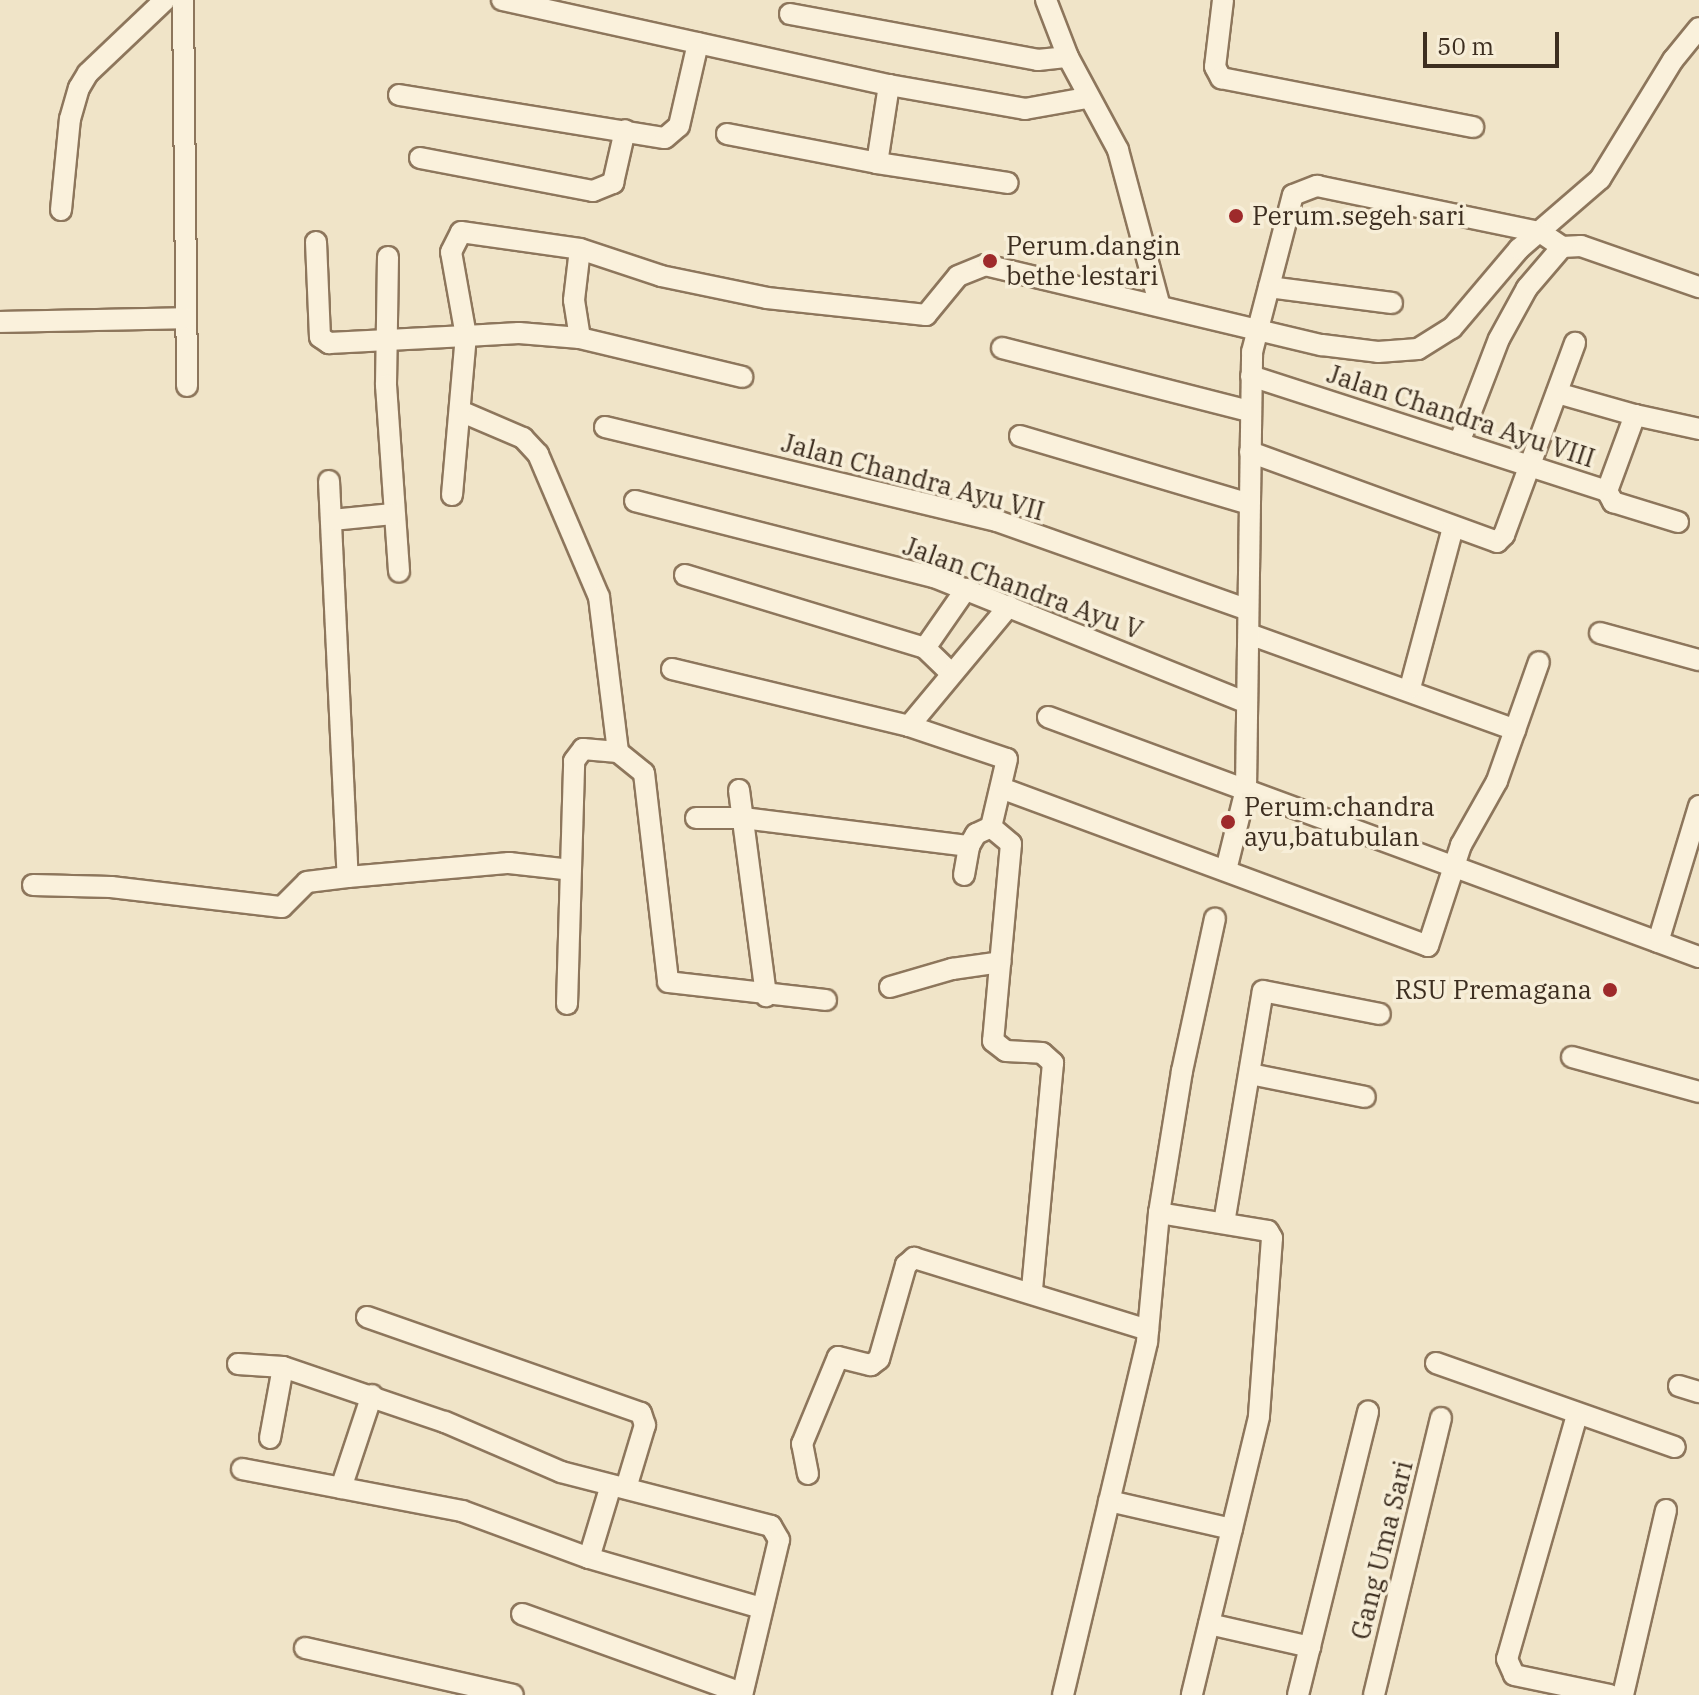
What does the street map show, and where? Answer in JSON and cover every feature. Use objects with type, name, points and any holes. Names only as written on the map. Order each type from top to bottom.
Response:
[{"type":"street","points":[[61,210],[70,119],[79,88],[88,73],[165,0]]},
{"type":"street","points":[[183,0],[187,386]]},
{"type":"street","points":[[502,0],[889,85],[1025,109],[1087,98]]},
{"type":"street","points":[[1046,0],[1087,98],[1118,150],[1159,303]]},
{"type":"street","points":[[1223,0],[1215,67],[1221,78],[1473,127]]},
{"type":"street","points":[[790,14],[1038,60],[1068,57]]},
{"type":"street","points":[[452,495],[466,336],[451,252],[461,232],[580,249],[661,276],[767,298],[926,315],[958,276],[985,265],[1159,303],[1256,329],[1364,351],[1418,349],[1452,328],[1540,232],[1600,179],[1673,60],[1699,28]]},
{"type":"street","points":[[399,95],[673,136],[698,43]]},
{"type":"street","points":[[877,163],[889,85]]},
{"type":"street","points":[[420,158],[593,191],[613,183],[625,130]]},
{"type":"street","points":[[727,134],[877,163],[1007,183]]},
{"type":"street","points":[[1226,870],[1246,789],[1250,411],[1256,329],[1287,208],[1302,188],[1317,186],[1540,232],[1562,247],[1581,246],[1699,287]]},
{"type":"street","points":[[316,242],[323,341],[387,342],[519,333],[580,338],[742,377]]},
{"type":"street","points":[[1459,443],[1499,339],[1527,288],[1562,247]]},
{"type":"street","points":[[580,249],[574,300],[580,338]]},
{"type":"street","points":[[388,257],[387,342],[393,514],[399,572]]},
{"type":"street","points":[[1269,287],[1392,303]]},
{"type":"street","points":[[0,322],[185,318]]},
{"type":"street","points":[[1250,452],[1453,528],[1492,541],[1502,539],[1575,343]]},
{"type":"street","points":[[1002,348],[1250,411]]},
{"type":"street","name":"Jalan Chandra Ayu VIII","points":[[1251,376],[1607,491],[1635,415]]},
{"type":"street","points":[[1557,393],[1699,429]]},
{"type":"street","points":[[460,411],[523,438],[538,454],[599,597],[618,752]]},
{"type":"street","name":"Jalan Chandra Ayu VII","points":[[605,427],[997,521],[1248,610]]},
{"type":"street","points":[[1020,436],[1249,504]]},
{"type":"street","points":[[329,481],[348,877]]},
{"type":"street","points":[[1607,491],[1609,501],[1678,522]]},
{"type":"street","name":"Jalan Chandra Ayu V","points":[[635,501],[966,589],[1247,703]]},
{"type":"street","points":[[332,520],[393,514]]},
{"type":"street","points":[[1410,688],[1453,528]]},
{"type":"street","points":[[685,575],[925,648],[952,674]]},
{"type":"street","points":[[925,648],[966,589]]},
{"type":"street","points":[[909,726],[1009,606]]},
{"type":"street","points":[[1600,633],[1699,660]]},
{"type":"street","points":[[1249,634],[1410,688],[1515,730]]},
{"type":"street","points":[[1001,788],[1428,946],[1454,865],[1497,781],[1539,662]]},
{"type":"street","points":[[672,669],[909,726],[1007,759],[991,827]]},
{"type":"street","points":[[1048,717],[1699,957]]},
{"type":"street","points":[[567,1004],[575,755],[583,749],[618,752],[636,764],[647,783],[668,982],[766,996],[826,1000]]},
{"type":"street","points":[[739,790],[766,996]]},
{"type":"street","points":[[1658,942],[1699,806]]},
{"type":"street","points":[[696,818],[743,818],[969,846]]},
{"type":"street","points":[[964,875],[969,846],[976,834],[991,827]]},
{"type":"street","points":[[991,827],[1011,844],[993,1041],[1006,1051],[1042,1053],[1053,1063],[1032,1291]]},
{"type":"street","points":[[33,885],[111,887],[282,907],[307,882],[509,863],[571,870]]},
{"type":"street","points":[[1063,1695],[1148,1330],[1159,1213],[1182,1071],[1215,919]]},
{"type":"street","points":[[890,987],[952,969],[1001,962]]},
{"type":"street","points":[[1224,1223],[1263,991],[1380,1014]]},
{"type":"street","points":[[1572,1057],[1699,1092]]},
{"type":"street","points":[[1250,1074],[1365,1097]]},
{"type":"street","points":[[1159,1213],[1268,1231],[1272,1238],[1259,1417],[1192,1695]]},
{"type":"street","points":[[808,1474],[802,1444],[838,1357],[871,1365],[879,1359],[908,1261],[918,1258],[1032,1291],[1148,1330]]},
{"type":"street","points":[[367,1317],[641,1413],[645,1425],[589,1558]]},
{"type":"street","points":[[1436,1363],[1675,1447]]},
{"type":"street","points":[[238,1364],[283,1367],[372,1395],[561,1472],[778,1531],[742,1694],[522,1614]]},
{"type":"street","points":[[270,1438],[283,1367]]},
{"type":"street","points":[[341,1488],[372,1395]]},
{"type":"street","points":[[1298,1695],[1368,1412]]},
{"type":"street","points":[[1577,1415],[1507,1659],[1514,1675],[1610,1695]]},
{"type":"street","name":"Gang Uma Sari","points":[[1374,1695],[1441,1418]]},
{"type":"street","points":[[242,1469],[462,1511],[589,1558],[761,1608]]},
{"type":"street","points":[[1109,1501],[1232,1529]]},
{"type":"street","points":[[1623,1695],[1666,1510]]},
{"type":"street","points":[[1209,1624],[1310,1647]]},
{"type":"street","points":[[305,1648],[513,1695]]},
{"type":"place","name":"Perum.segeh sari","points":[[1236,216]]},
{"type":"place","name":"Perum.dangin bethe lestari","points":[[990,261]]},
{"type":"place","name":"Perum.chandra ayu,batubulan","points":[[1228,822]]},
{"type":"place","name":"RSU Premagana","points":[[1610,990]]}]
